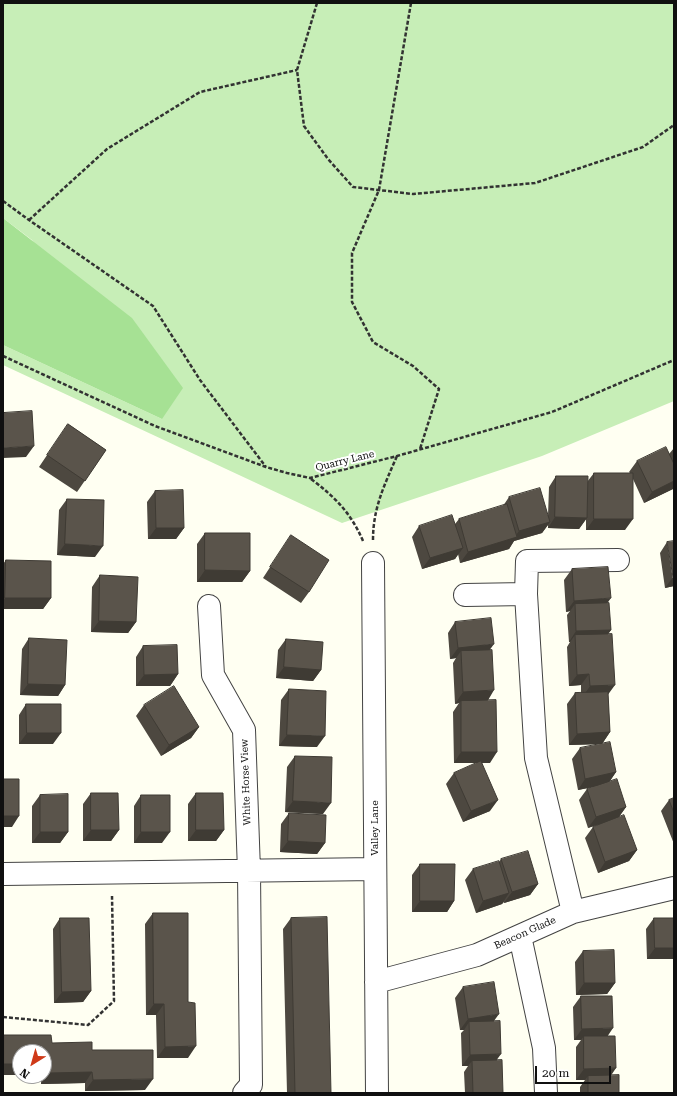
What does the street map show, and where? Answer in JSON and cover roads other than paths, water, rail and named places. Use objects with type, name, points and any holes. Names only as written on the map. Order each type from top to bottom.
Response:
[{"type":"street","points":[[573,912],[536,758],[526,594],[527,561],[618,560]]},
{"type":"street","name":"Valley Lane","points":[[373,563],[377,1093]]},
{"type":"street","points":[[465,595],[526,594]]},
{"type":"street","name":"White Horse View","points":[[209,606],[213,674],[244,730],[249,870],[251,1085],[244,1093]]},
{"type":"street","points":[[3,874],[375,869]]},
{"type":"street","name":"Beacon Glade","points":[[376,982],[477,955],[573,912],[674,888]]},
{"type":"street","points":[[520,936],[544,1048],[546,1093]]}]
